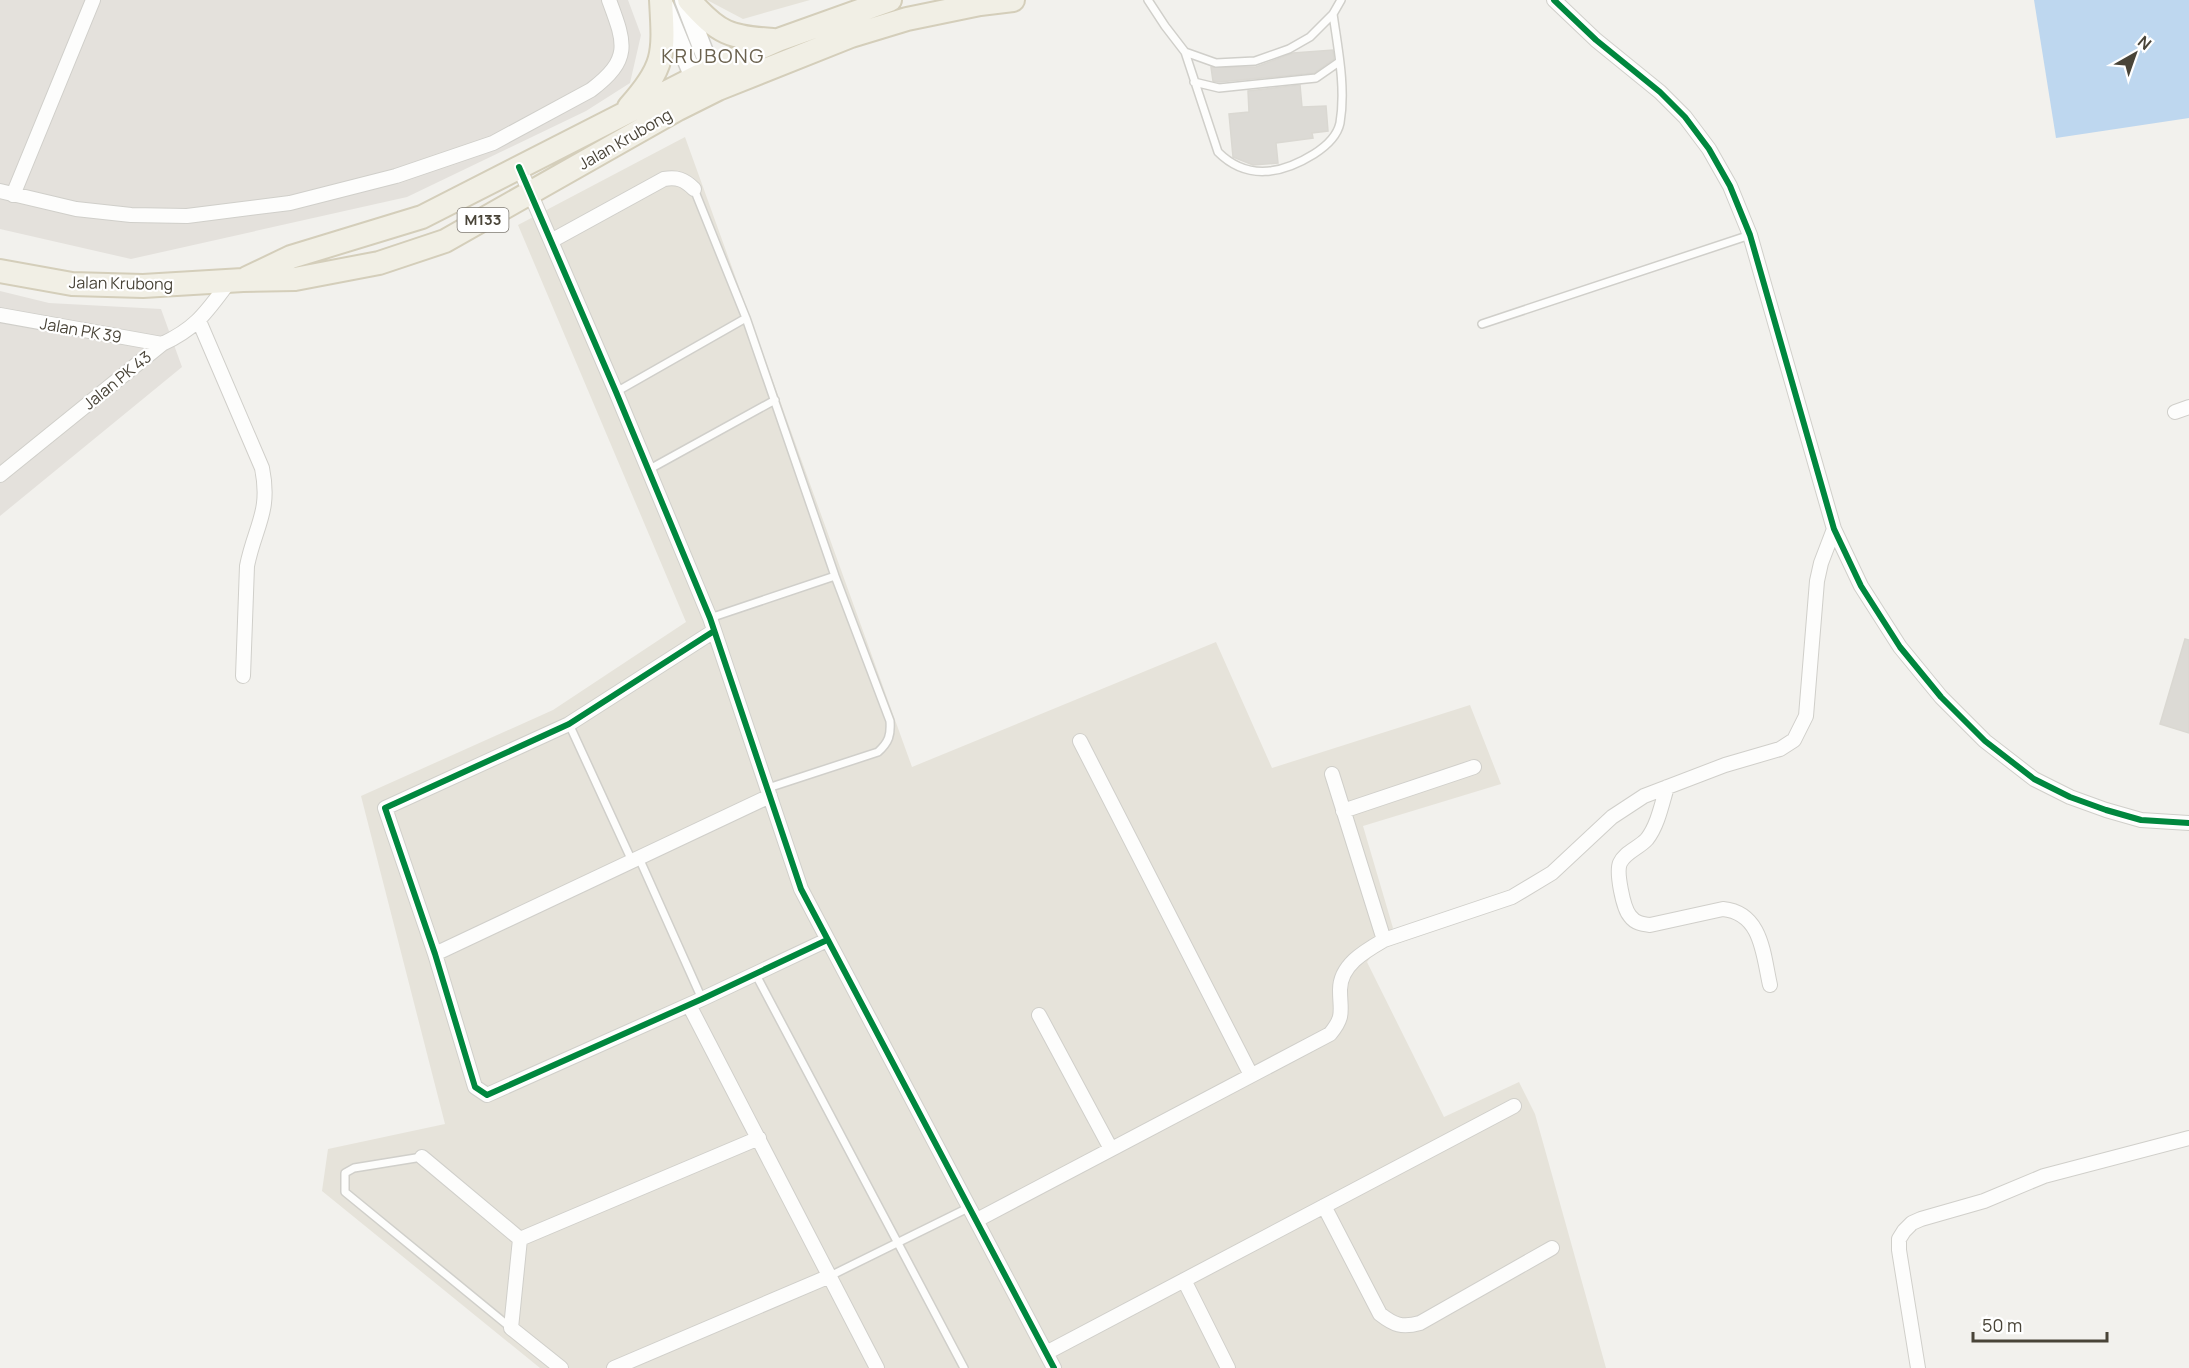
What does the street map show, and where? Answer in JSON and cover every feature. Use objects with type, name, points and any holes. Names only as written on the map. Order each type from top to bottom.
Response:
[{"type":"main road","points":[[621,114],[643,90],[657,70],[664,44],[662,0]]},
{"type":"main road","points":[[690,0],[719,29],[740,38],[778,40]]},
{"type":"main road","name":"Jalan Krubong","points":[[0,271],[72,284],[143,286],[295,279],[379,263],[445,241],[530,193],[778,40],[890,0]]},
{"type":"main road","name":"Jalan Krubong","points":[[236,281],[291,256],[422,217],[621,114],[706,83],[907,19],[980,4],[1013,0]]},
{"type":"street","points":[[93,0],[6,193],[76,209],[187,216],[290,203],[396,176],[493,143],[591,90],[614,69],[622,45],[622,34],[609,0]]},
{"type":"street","points":[[662,0],[706,83]]},
{"type":"street","points":[[684,0],[706,83]]},
{"type":"street","points":[[1554,0],[1596,40],[1660,92],[1685,117],[1709,149],[1730,186],[1750,235],[1834,529],[1861,586],[1900,647],[1941,697],[1985,741],[2034,779],[2070,797],[2142,820],[2189,823]]},
{"type":"street","points":[[519,167],[616,392],[712,625],[801,889],[1054,1368]]},
{"type":"street","points":[[551,241],[664,179],[685,180],[694,189]]},
{"type":"street","name":"Jalan PK 43","points":[[0,475],[162,344],[199,321],[236,281]]},
{"type":"street","name":"Jalan PK 39","points":[[0,315],[162,344]]},
{"type":"street","points":[[199,321],[262,468],[266,484],[263,516],[247,566],[243,676]]},
{"type":"street","points":[[2175,412],[2189,407]]},
{"type":"street","points":[[977,1220],[1330,1034],[1339,1023],[1342,1012],[1340,988],[1342,977],[1361,953],[1384,940],[1512,897],[1552,873],[1612,817],[1644,796],[1725,765],[1780,749],[1794,740],[1806,716],[1817,581],[1834,529]]},
{"type":"street","points":[[712,625],[569,724],[386,808],[435,954],[475,1088],[487,1095],[696,1002],[827,940]]},
{"type":"street","points":[[1080,741],[1251,1075]]},
{"type":"street","points":[[1343,811],[1474,767]]},
{"type":"street","points":[[1332,774],[1384,940]]},
{"type":"street","points":[[1667,787],[1649,837],[1621,861],[1618,870],[1626,910],[1639,924],[1650,925],[1723,909],[1734,910],[1753,924],[1759,936],[1770,985]]},
{"type":"street","points":[[435,954],[636,859],[769,792]]},
{"type":"street","points":[[696,1002],[759,1138],[877,1368]]},
{"type":"street","points":[[1039,1015],[1111,1149]]},
{"type":"street","points":[[1046,1353],[1514,1106]]},
{"type":"street","points":[[520,1239],[759,1138]]},
{"type":"street","points":[[1918,1368],[1899,1250],[1899,1239],[1912,1223],[1984,1201],[2044,1176],[2189,1138]]},
{"type":"street","points":[[422,1157],[520,1239]]},
{"type":"street","points":[[1324,1206],[1380,1314],[1392,1324],[1406,1327],[1419,1323],[1552,1248]]},
{"type":"street","points":[[520,1239],[511,1328],[561,1368]]},
{"type":"street","points":[[614,1368],[830,1276]]},
{"type":"street","points":[[1184,1280],[1228,1368]]},
{"type":"lane","points":[[1148,0],[1164,26],[1185,52],[1218,152],[1230,164],[1256,172],[1282,170],[1302,161],[1322,149],[1332,139],[1340,125],[1339,62],[1333,14]]},
{"type":"lane","points":[[1185,52],[1216,63],[1255,62],[1289,49],[1310,37],[1333,14],[1341,0]]},
{"type":"lane","points":[[1194,82],[1219,88],[1316,78],[1339,62]]},
{"type":"lane","points":[[694,189],[746,318],[835,576],[890,721],[891,734],[886,744],[878,752],[769,792]]},
{"type":"lane","points":[[1482,324],[1750,235]]},
{"type":"lane","points":[[616,392],[746,318]]},
{"type":"lane","points":[[648,470],[775,400]]},
{"type":"lane","points":[[712,625],[835,576]]},
{"type":"lane","points":[[569,724],[636,859],[696,1002]]},
{"type":"lane","points":[[755,974],[964,1368]]},
{"type":"lane","points":[[422,1157],[354,1168],[345,1173],[345,1192],[511,1328]]},
{"type":"lane","points":[[830,1276],[970,1207]]},
{"type":"shaded area","points":[[0,0],[628,0],[641,35],[630,83],[586,111],[407,197],[131,259],[0,229]]},
{"type":"shaded area","points":[[707,0],[810,0],[743,19]]},
{"type":"shaded area","points":[[685,137],[912,767],[1216,642],[1272,768],[1470,705],[1501,784],[1363,826],[1393,928],[1367,962],[1444,1117],[1519,1082],[1535,1114],[1606,1368],[540,1368],[322,1191],[328,1149],[445,1124],[361,796],[553,710],[686,622],[518,225]]},
{"type":"shaded area","points":[[0,291],[49,303],[161,309],[182,367],[0,516]]},
{"type":"water","points":[[2034,0],[2189,0],[2189,118],[2056,138]]},
{"type":"building","points":[[1333,50],[1334,59],[1314,73],[1213,81],[1211,67],[1256,67],[1293,53]]},
{"type":"building","points":[[1300,85],[1302,107],[1326,106],[1328,131],[1312,133],[1313,138],[1276,143],[1278,163],[1253,165],[1233,157],[1229,114],[1249,112],[1248,91]]},
{"type":"building","points":[[2185,639],[2189,640],[2189,733],[2160,724]]},
{"type":"cycle path","points":[[1554,0],[1596,40],[1660,92],[1685,117],[1709,149],[1730,186],[1750,235],[1834,529],[1861,586],[1900,647],[1941,697],[1985,741],[2034,779],[2070,797],[2141,820],[2189,823]]},
{"type":"cycle path","points":[[519,167],[710,618],[801,889],[1054,1368]]},
{"type":"cycle path","points":[[714,631],[569,724],[385,808],[435,954],[475,1087],[487,1095],[702,999],[827,940]]},
{"type":"district","name":"KRUBONG","points":[[713,56]]}]
